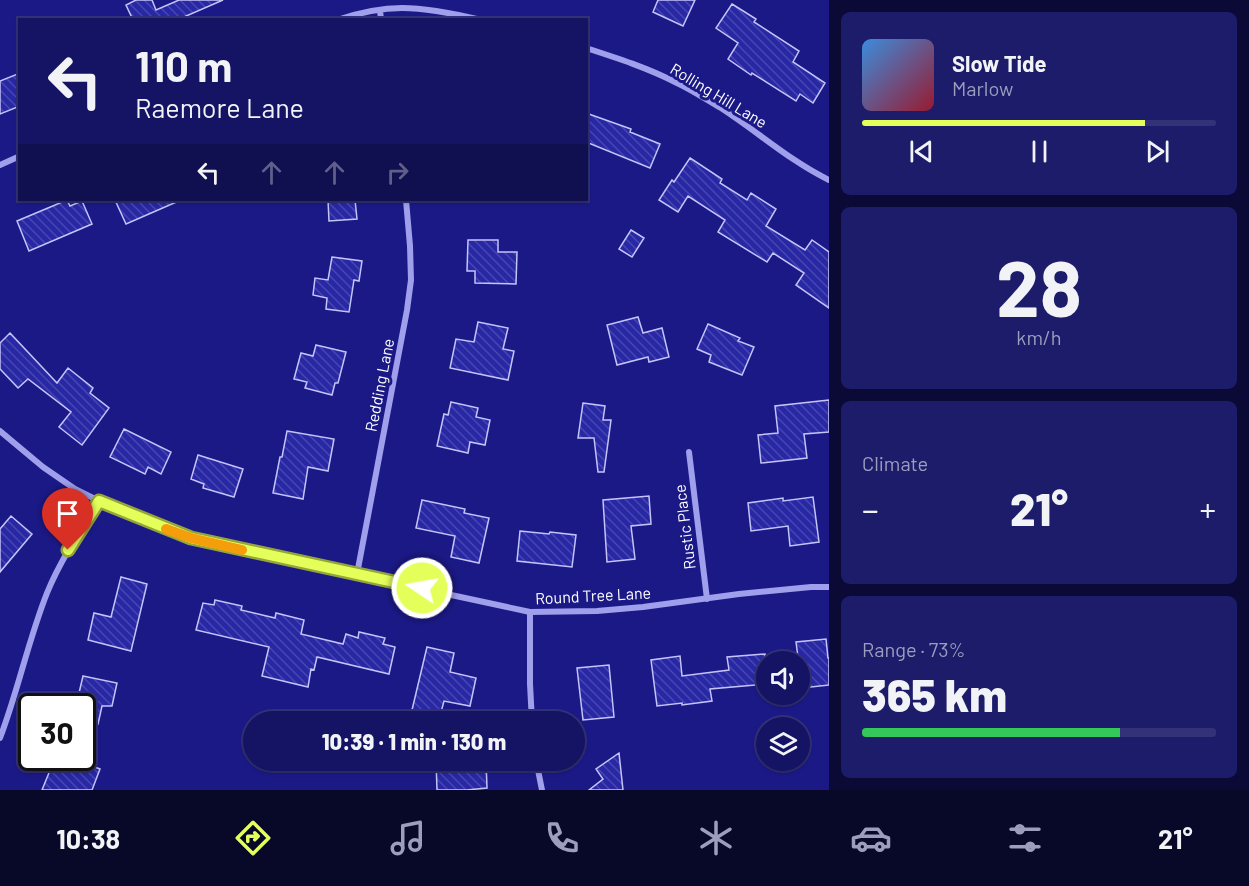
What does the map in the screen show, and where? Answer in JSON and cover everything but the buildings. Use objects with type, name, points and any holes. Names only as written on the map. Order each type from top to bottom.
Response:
[{"type":"street","points":[[346,18],[380,10],[402,8],[426,9],[471,18]]},
{"type":"street","points":[[380,10],[381,18]]},
{"type":"street","name":"Rolling Hill Lane","points":[[588,49],[635,64],[678,83],[744,123],[801,165],[829,180]]},
{"type":"street","points":[[0,165],[18,157]]},
{"type":"street","name":"Redding Lane","points":[[357,574],[411,280],[406,201]]},
{"type":"street","name":"Round Tree Lane","points":[[0,431],[43,467],[75,489],[191,538],[530,612],[597,611],[829,586]]},
{"type":"street","name":"Rustic Place","points":[[689,452],[707,599]]},
{"type":"street","points":[[0,738],[47,592],[68,550],[99,501]]},
{"type":"street","points":[[530,612],[531,711]]},
{"type":"street","points":[[538,771],[542,790]]},
{"type":"slow traffic","points":[[166,529],[191,538],[242,550]]},
{"type":"route","points":[[68,550],[99,501],[191,538],[422,588]]}]
